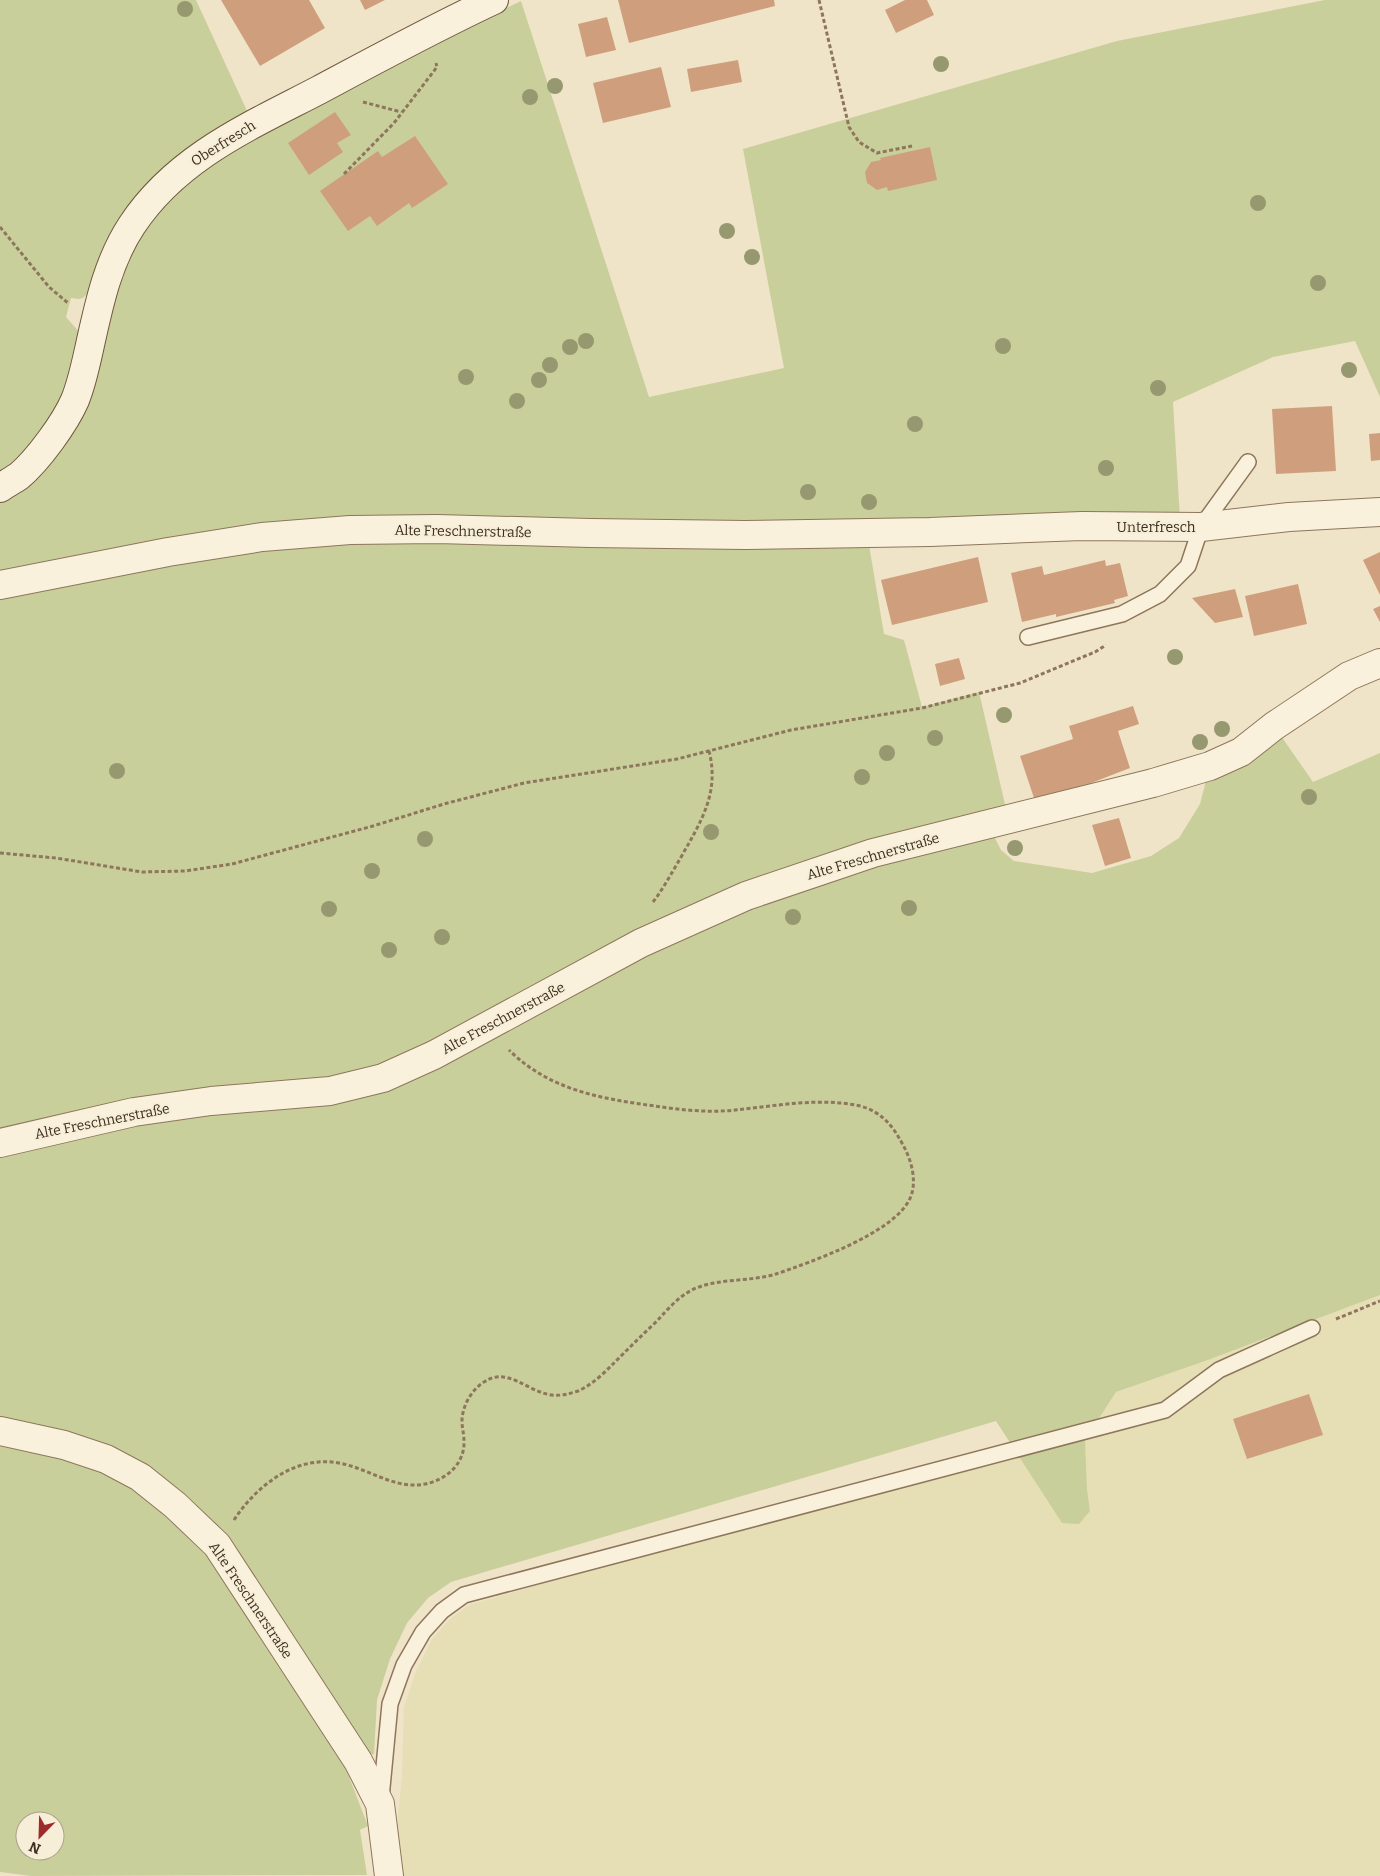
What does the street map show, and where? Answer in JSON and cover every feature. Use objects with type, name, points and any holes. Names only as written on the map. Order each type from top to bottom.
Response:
[{"type":"street","name":"Oberfresch","points":[[0,488],[19,475],[43,450],[71,408],[83,374],[97,315],[115,258],[132,226],[149,202],[175,175],[212,147],[494,0]]},
{"type":"street","name":"Unterfresch","points":[[930,532],[1082,526],[1201,527],[1289,517],[1380,512]]},
{"type":"street","name":"Alte Freschnerstraße","points":[[0,585],[178,550],[262,537],[350,530],[437,529],[590,534],[736,535],[930,532]]},
{"type":"street","name":"Alte Freschnerstraße","points":[[0,1142],[134,1112],[211,1101],[330,1091],[383,1078],[434,1055],[641,943],[746,896],[873,853],[1153,783],[1210,766],[1241,752],[1274,726],[1349,676],[1380,663]]},
{"type":"street","name":"Alte Freschnerstraße","points":[[0,1431],[64,1445],[106,1459],[140,1477],[175,1505],[217,1545],[358,1761],[380,1804],[389,1876]]},
{"type":"lane","points":[[1028,637],[1122,614],[1160,594],[1188,566],[1201,527],[1248,462]]},
{"type":"lane","points":[[380,1804],[390,1704],[404,1665],[422,1632],[442,1610],[464,1595],[1165,1410],[1219,1370],[1312,1328]]},
{"type":"path","points":[[819,0],[849,127],[859,142],[877,153],[912,146]]},
{"type":"path","points":[[344,174],[394,123],[437,67],[426,34]]},
{"type":"path","points":[[0,227],[49,287],[68,303],[97,315]]},
{"type":"path","points":[[0,853],[56,858],[142,872],[185,871],[232,864],[524,783],[677,759],[791,730],[922,708],[978,692],[1020,684],[1096,652],[1116,638],[1122,626],[1122,614]]},
{"type":"path","points":[[641,943],[636,930],[639,921],[660,893],[696,831],[708,805],[713,785],[713,768],[709,751]]},
{"type":"path","points":[[217,1545],[240,1511],[260,1490],[280,1474],[298,1466],[318,1462],[340,1463],[405,1485],[421,1485],[437,1481],[450,1473],[464,1450],[462,1421],[466,1404],[474,1390],[485,1380],[502,1376],[551,1395],[566,1395],[582,1389],[603,1374],[674,1303],[691,1290],[708,1285],[763,1278],[839,1251],[886,1224],[904,1210],[912,1194],[913,1176],[908,1153],[894,1128],[880,1114],[861,1107],[827,1103],[775,1104],[731,1111],[680,1109],[615,1101],[573,1091],[540,1075],[517,1058],[486,1027]]},
{"type":"path","points":[[1312,1328],[1380,1301]]},
{"type":"shaded area","points":[[1380,1295],[1380,1876],[403,1876],[397,1827],[402,1775],[404,1707],[416,1671],[432,1639],[450,1619],[469,1605],[1014,1448],[1036,1480],[1090,1511],[1085,1440],[1116,1392],[1208,1360]]},
{"type":"green space","points":[[0,0],[196,0],[248,113],[211,134],[161,171],[132,202],[120,219],[102,253],[88,293],[80,299],[71,298],[66,317],[80,333],[67,386],[59,404],[29,446],[0,471]]},
{"type":"green space","points":[[1325,0],[1380,0],[1380,397],[1355,341],[1273,357],[1173,402],[1180,519],[990,523],[436,522],[0,579],[0,503],[30,484],[129,260],[143,232],[161,207],[188,181],[221,156],[475,23],[521,1],[649,397],[784,368],[743,149],[1117,41]]},
{"type":"green space","points":[[437,538],[869,545],[884,634],[904,640],[922,707],[979,692],[1007,813],[872,846],[744,890],[636,939],[377,1072],[307,1086],[345,1101],[389,1087],[440,1063],[646,950],[705,923],[799,885],[877,860],[992,832],[1001,850],[1014,861],[1092,873],[1151,856],[1179,838],[1200,804],[1207,777],[1244,760],[1279,733],[1313,782],[1380,753],[1380,1295],[1208,1360],[1116,1392],[1085,1440],[1090,1511],[1079,1524],[1062,1523],[996,1421],[451,1582],[428,1598],[407,1623],[390,1659],[377,1700],[374,1754],[367,1755],[281,1630],[225,1542],[180,1499],[145,1470],[108,1451],[66,1436],[0,1422],[0,594],[97,575],[261,547],[350,540]]},
{"type":"green space","points":[[0,1439],[62,1454],[134,1485],[210,1554],[269,1643],[346,1769],[368,1826],[360,1830],[367,1875],[31,1876],[0,1872]]},
{"type":"building","points":[[221,0],[309,0],[325,28],[260,66]]},
{"type":"building","points":[[360,0],[385,0],[365,10]]},
{"type":"building","points":[[618,0],[774,0],[775,6],[629,43]]},
{"type":"building","points":[[905,0],[927,0],[934,15],[896,33],[885,10]]},
{"type":"building","points":[[607,17],[616,50],[586,57],[578,24]]},
{"type":"building","points":[[738,60],[742,82],[691,92],[687,69]]},
{"type":"building","points":[[661,67],[671,107],[603,123],[593,83]]},
{"type":"building","points":[[335,112],[351,135],[337,143],[343,152],[309,175],[288,143]]},
{"type":"building","points":[[415,136],[448,184],[412,208],[409,203],[377,226],[370,216],[348,231],[320,191],[378,151],[382,157]]},
{"type":"building","points":[[930,147],[937,180],[888,191],[887,187],[877,190],[867,183],[865,172],[871,162],[881,160],[880,158]]},
{"type":"building","points":[[1332,406],[1336,471],[1276,474],[1272,409]]},
{"type":"building","points":[[1380,433],[1380,460],[1371,461],[1369,434]]},
{"type":"building","points":[[1380,552],[1380,595],[1363,560]]},
{"type":"building","points":[[978,557],[988,602],[892,625],[881,580]]},
{"type":"building","points":[[1105,560],[1106,566],[1120,563],[1128,596],[1114,600],[1115,603],[1056,617],[1056,614],[1022,622],[1011,573],[1042,566],[1044,575]]},
{"type":"building","points":[[1298,584],[1307,624],[1254,636],[1245,596]]},
{"type":"building","points":[[1235,589],[1243,617],[1215,623],[1192,598]]},
{"type":"building","points":[[1380,606],[1380,622],[1373,609]]},
{"type":"building","points":[[959,658],[965,679],[940,686],[935,664]]},
{"type":"building","points":[[1133,706],[1139,724],[1118,731],[1130,768],[1086,785],[1088,788],[1036,804],[1020,756],[1073,739],[1069,726]]},
{"type":"building","points":[[1119,818],[1131,858],[1105,866],[1092,825]]},
{"type":"building","points":[[1309,1394],[1323,1435],[1247,1459],[1233,1419]]}]
